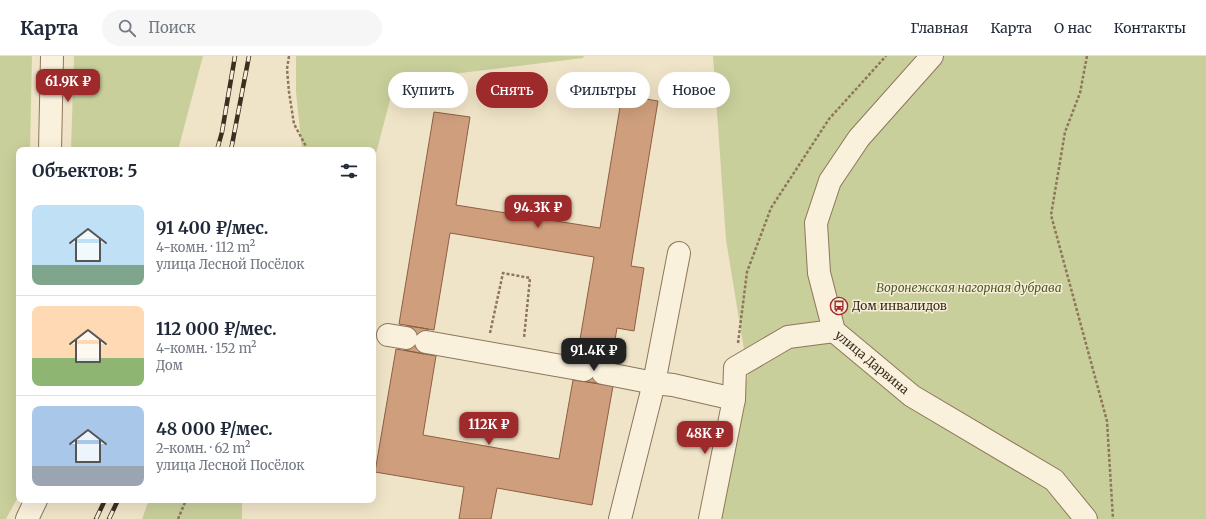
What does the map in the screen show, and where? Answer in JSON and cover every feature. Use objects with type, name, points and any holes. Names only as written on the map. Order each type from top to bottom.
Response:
[{"type":"street","points":[[50,147],[52,56]]},
{"type":"street","name":"улица Дарвина","points":[[932,56],[859,138],[830,181],[816,223],[819,273],[834,331],[912,396],[1054,480],[1086,519]]},
{"type":"street","points":[[620,519],[654,383],[679,253]]},
{"type":"street","points":[[710,519],[734,399],[735,368],[788,337],[834,331]]},
{"type":"street","points":[[407,338],[654,383],[673,385],[734,399]]},
{"type":"street","points":[[26,519],[34,503]]},
{"type":"path","points":[[289,56],[287,69],[288,92],[294,124],[306,147]]},
{"type":"path","points":[[735,368],[747,272],[770,208],[829,119],[886,56]]},
{"type":"path","points":[[1087,56],[1080,93],[1064,132],[1051,215],[1107,421],[1113,519]]},
{"type":"path","points":[[486,352],[503,273],[530,278],[522,359]]},
{"type":"path","points":[[178,519],[185,503]]},
{"type":"green space","points":[[0,56],[32,56],[30,147],[16,147],[16,501],[6,519],[0,519]]},
{"type":"green space","points":[[74,56],[203,56],[179,147],[71,147]]},
{"type":"green space","points":[[296,56],[584,56],[583,58],[468,72],[388,72],[388,108],[376,154],[376,147],[302,147],[296,92]]},
{"type":"green space","name":"Воронежская нагорная дубрава","points":[[713,56],[1206,56],[1206,519],[715,519],[748,374],[726,240],[717,108],[730,108],[730,72],[714,72]]},
{"type":"green space","points":[[148,503],[242,503],[242,519],[142,519]]},
{"type":"building","points":[[650,100],[658,101],[631,266],[644,268],[634,331],[617,328],[611,363],[577,357],[594,257],[450,233],[434,330],[399,324],[434,112],[470,117],[456,205],[600,228],[620,108],[650,108]]},
{"type":"building","points":[[408,326],[428,329],[424,354],[404,350]]},
{"type":"building","points":[[396,349],[436,356],[423,435],[559,459],[573,380],[613,386],[592,505],[497,488],[491,519],[459,519],[464,487],[376,472]]},
{"type":"building","points":[[586,359],[605,362],[602,384],[582,381]]},
{"type":"railway","points":[[218,147],[222,132],[235,56]]},
{"type":"railway","points":[[232,147],[249,56]]},
{"type":"railway","points":[[96,519],[104,503]]},
{"type":"railway","points":[[109,519],[117,503]]},
{"type":"place","name":"Дом инвалидов","points":[[839,306]]}]
